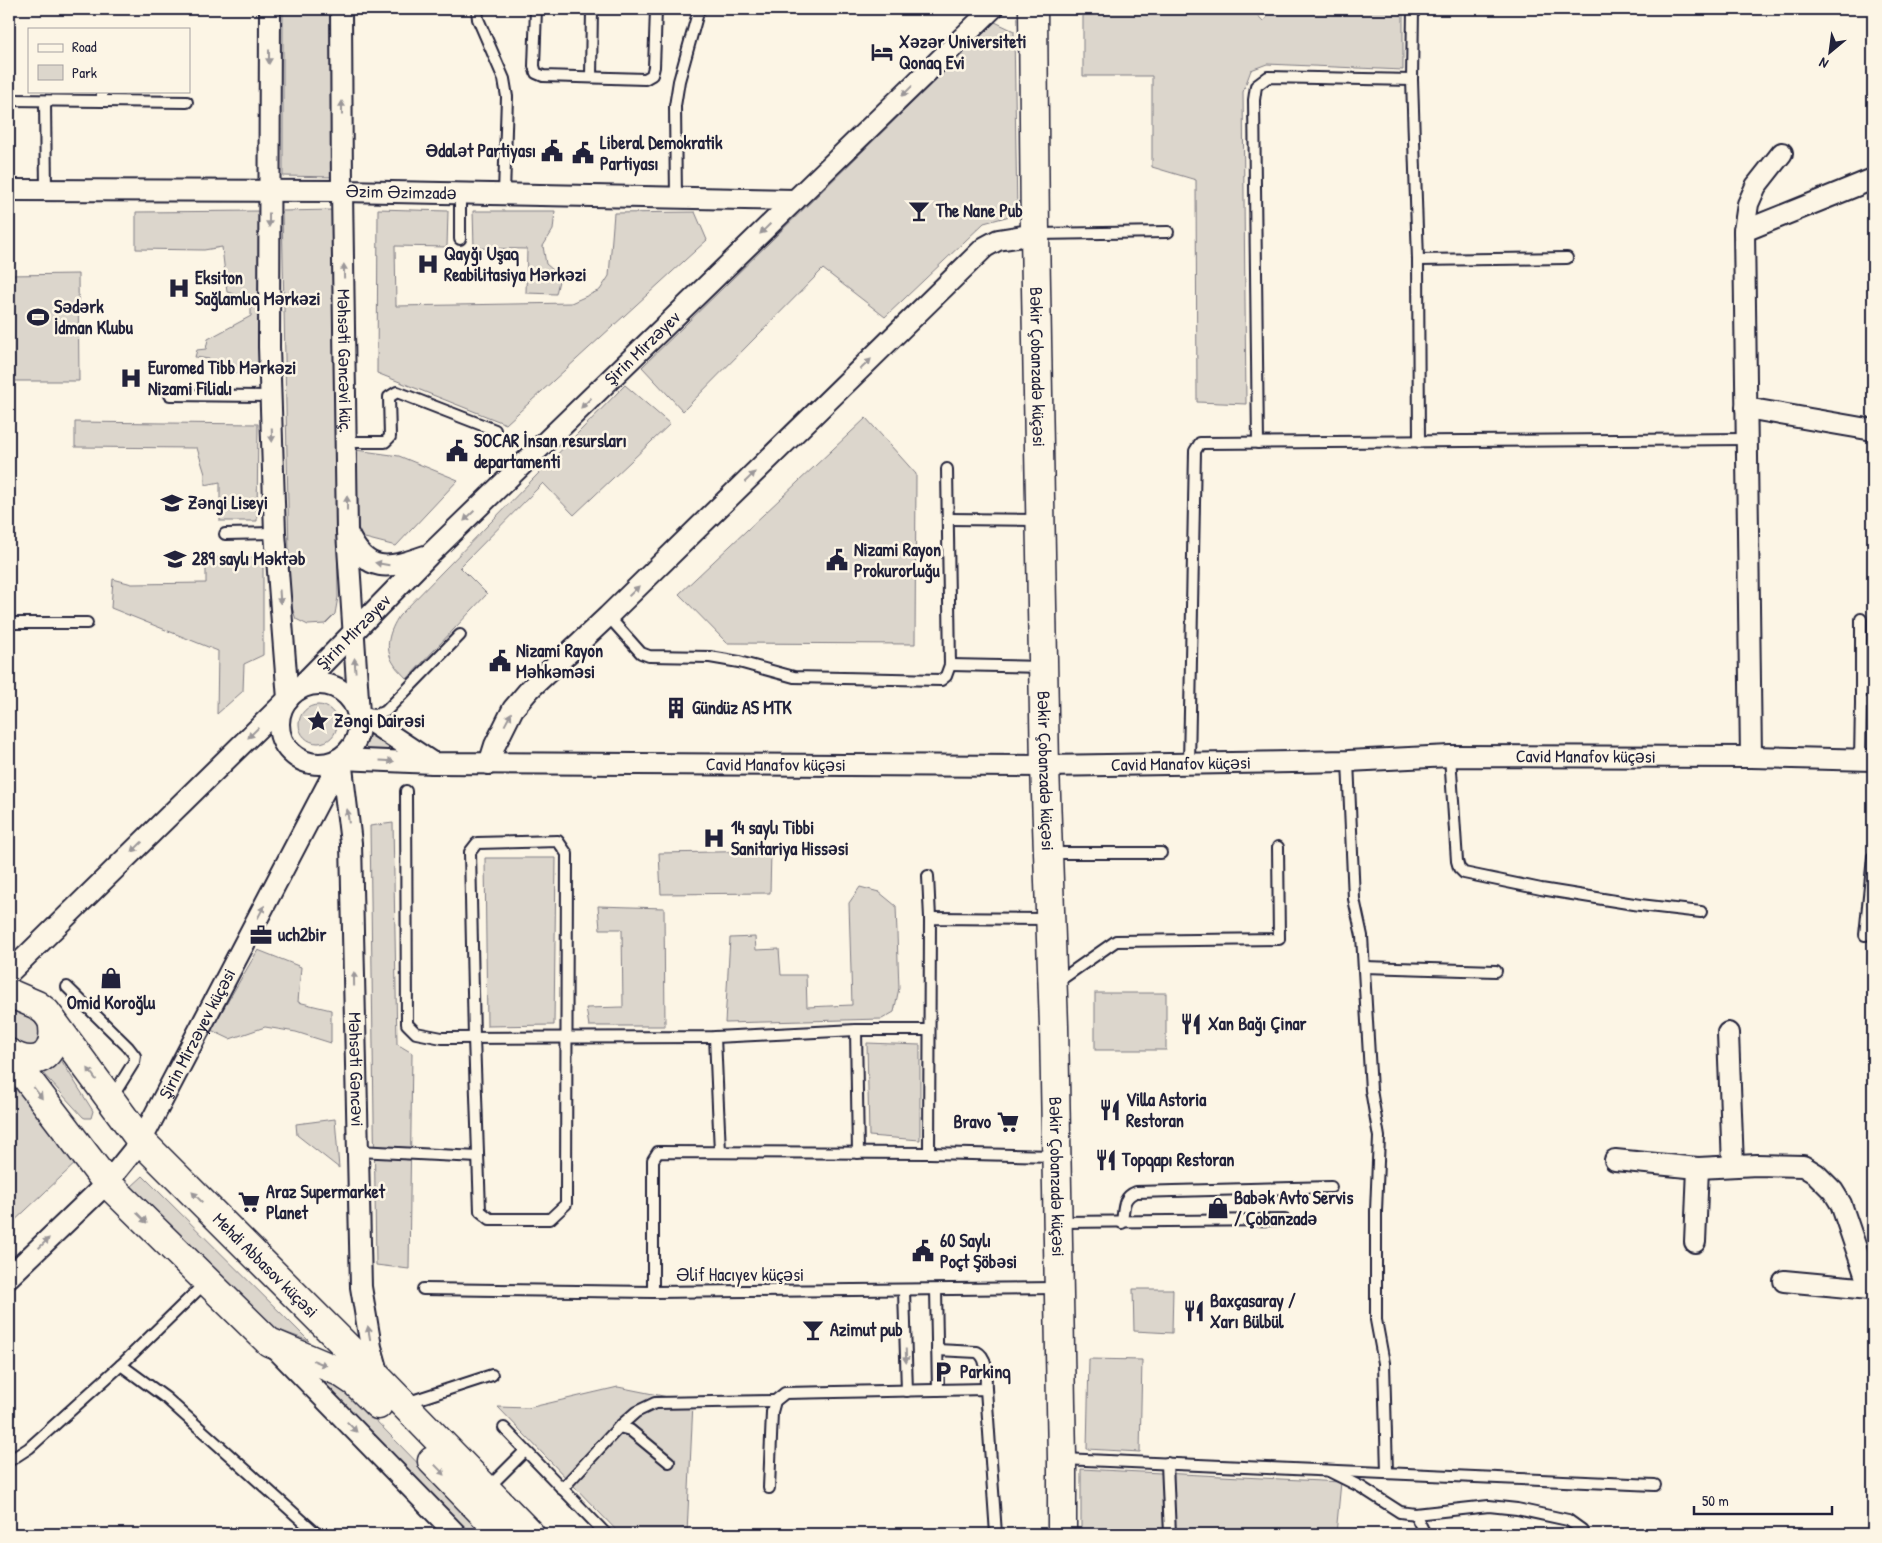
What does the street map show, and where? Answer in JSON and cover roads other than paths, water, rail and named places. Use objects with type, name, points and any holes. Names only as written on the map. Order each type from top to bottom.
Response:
[{"type":"street","points":[[270,9],[269,191],[271,396],[275,533],[292,694],[281,709],[280,735],[289,751],[304,762],[317,765],[330,764],[341,759],[351,750],[357,739],[360,727],[359,714]]},
{"type":"street","name":"Məhsəti Gəncəvi küç.","points":[[342,9],[342,191],[347,532],[359,714]]},
{"type":"street","name":"Şirin Mirzəyev","points":[[292,694],[429,555],[992,9]]},
{"type":"street","name":"Bəkir Çobanzadə küçəsi","points":[[1033,9],[1035,234],[1045,766],[1053,985],[1062,1534]]},
{"type":"street","points":[[1751,757],[1744,231],[1748,204],[1756,186],[1782,153]]},
{"type":"street","points":[[1744,231],[1873,179]]},
{"type":"street","name":"Əzim Əzimzadə","points":[[9,190],[342,191],[795,200]]},
{"type":"street","points":[[489,764],[495,745],[513,710],[530,689],[608,616],[985,247],[998,240],[1035,234]]},
{"type":"street","points":[[1746,408],[1873,430]]},
{"type":"street","points":[[347,532],[360,555],[384,566],[400,565],[429,555]]},
{"type":"street","points":[[9,973],[292,694],[309,685],[322,684],[334,686],[345,693],[359,714],[433,763]]},
{"type":"street","name":"Cavid Manafov küçəsi","points":[[341,759],[489,764],[1045,766],[1348,761],[1450,756],[1751,757],[1867,760]]},
{"type":"street","name":"Şirin Mirzəyev küçəsi","points":[[9,1277],[107,1183],[141,1141],[341,759]]},
{"type":"street","name":"Məhsəti Gəncəvi","points":[[341,759],[351,843],[361,1287],[371,1347],[380,1380]]},
{"type":"street","name":"Mehdi Abbasov küçəsi","points":[[9,993],[36,1005],[46,1012],[141,1141],[380,1380],[530,1534]]},
{"type":"street","points":[[9,1054],[24,1061],[45,1055],[51,1049],[54,1041],[55,1032],[52,1020]]},
{"type":"street","points":[[1728,1033],[1733,1166]]},
{"type":"street","points":[[9,1054],[107,1183],[269,1342],[448,1532]]},
{"type":"street","points":[[1615,1160],[1698,1168],[1803,1166],[1816,1174],[1833,1191],[1841,1204],[1871,1289],[1784,1282]]},
{"type":"street","points":[[1695,1242],[1698,1168]]},
{"type":"street","points":[[269,1342],[340,1372],[355,1382],[503,1534]]},
{"type":"lane","points":[[477,9],[478,19],[504,79],[507,97],[504,194]]},
{"type":"lane","points":[[536,9],[534,66],[536,72],[543,76],[645,79],[652,74],[654,67],[656,10]]},
{"type":"lane","points":[[591,77],[592,9]]},
{"type":"lane","points":[[676,198],[675,106],[679,81],[699,9]]},
{"type":"lane","points":[[1413,9],[1412,80],[1418,260],[1419,442]]},
{"type":"lane","points":[[1258,442],[1254,100],[1256,86],[1268,77],[1412,80]]},
{"type":"lane","points":[[9,100],[45,102],[102,96],[187,102]]},
{"type":"lane","points":[[45,102],[46,190]]},
{"type":"lane","points":[[460,193],[460,239]]},
{"type":"lane","points":[[1035,234],[1168,232]]},
{"type":"lane","points":[[1418,260],[1567,258]]},
{"type":"lane","points":[[347,442],[385,442],[390,437],[389,397],[397,392],[496,430]]},
{"type":"lane","points":[[170,395],[271,396]]},
{"type":"lane","points":[[1189,764],[1195,451],[1200,443],[1747,438]]},
{"type":"lane","points":[[608,616],[641,653],[649,656],[710,657],[739,662],[794,677],[941,680],[946,676],[950,665],[947,469]]},
{"type":"lane","points":[[949,519],[1041,520]]},
{"type":"lane","points":[[225,534],[275,533]]},
{"type":"lane","points":[[1861,618],[1861,704],[1867,760]]},
{"type":"lane","points":[[9,623],[86,623]]},
{"type":"lane","points":[[359,714],[376,715],[386,711],[460,635]]},
{"type":"lane","points":[[950,665],[1044,667]]},
{"type":"lane","points":[[1861,704],[1873,703]]},
{"type":"lane","points":[[1450,756],[1457,861],[1464,873],[1568,894],[1701,912]]},
{"type":"lane","points":[[1348,761],[1354,898],[1362,936],[1371,1090],[1379,1137],[1376,1211],[1376,1320],[1384,1363],[1387,1472]]},
{"type":"lane","points":[[406,791],[407,1024],[416,1033],[442,1038],[567,1038],[715,1036],[856,1030],[929,1030]]},
{"type":"lane","points":[[558,841],[567,854],[567,1038],[566,1204],[550,1219],[490,1219],[480,1211],[478,1157],[470,852],[477,843],[558,841]]},
{"type":"lane","points":[[1053,985],[1116,941],[1279,939],[1278,847]]},
{"type":"lane","points":[[1049,852],[1162,853]]},
{"type":"lane","points":[[1865,935],[1873,857]]},
{"type":"lane","points":[[928,876],[930,918],[928,1153]]},
{"type":"lane","points":[[930,918],[1051,920]]},
{"type":"lane","points":[[1364,967],[1496,971]]},
{"type":"lane","points":[[67,986],[135,1056],[134,1062],[111,1100]]},
{"type":"lane","points":[[856,1030],[858,1153]]},
{"type":"lane","points":[[715,1036],[720,1152]]},
{"type":"lane","points":[[358,1152],[478,1157]]},
{"type":"lane","points":[[653,1292],[653,1160],[658,1152],[928,1153],[1056,1156]]},
{"type":"lane","points":[[1122,1223],[1125,1201],[1129,1195],[1136,1192],[1331,1187]]},
{"type":"lane","points":[[1058,1222],[1122,1223],[1285,1220]]},
{"type":"lane","points":[[9,1461],[29,1448],[120,1365],[207,1281]]},
{"type":"lane","name":"Əlif Hacıyev küçəsi","points":[[423,1290],[653,1292],[1058,1288]]},
{"type":"lane","points":[[904,1290],[907,1391]]},
{"type":"lane","points":[[936,1290],[938,1390]]},
{"type":"lane","points":[[937,1350],[977,1352],[985,1359],[996,1534]]},
{"type":"lane","points":[[120,1365],[166,1398],[317,1534]]},
{"type":"lane","points":[[402,1404],[492,1375]]},
{"type":"lane","points":[[769,1488],[772,1412],[775,1401],[784,1393],[986,1389]]},
{"type":"lane","points":[[562,1488],[619,1427],[636,1412],[655,1403],[775,1401]]},
{"type":"lane","points":[[619,1427],[630,1430],[669,1462]]},
{"type":"lane","points":[[504,1428],[606,1534]]},
{"type":"lane","points":[[486,1489],[525,1451]]},
{"type":"lane","points":[[1062,1459],[1655,1485]]},
{"type":"lane","points":[[1167,1463],[1170,1534]]},
{"type":"lane","points":[[1326,1470],[1361,1487],[1400,1512],[1414,1514],[1489,1506],[1498,1507],[1568,1520],[1582,1530],[1582,1534]]},
{"type":"lane","points":[[1414,1514],[1425,1534]]},
{"type":"place","name":"Xəzər Universiteti Qonaq Evi","points":[[882,52]]},
{"type":"place","name":"Ədalət Partiyası","points":[[552,151]]},
{"type":"place","name":"Liberal Demokratik Partiyası","points":[[583,153]]},
{"type":"place","name":"The Nane Pub","points":[[919,211]]},
{"type":"place","name":"Qayğı Uşaq Reabilitasiya Mərkəzi","points":[[428,264]]},
{"type":"place","name":"Eksiton Sağlamlıq Mərkəzi","points":[[179,288]]},
{"type":"place","name":"Sədərk İdman Klubu","points":[[38,317]]},
{"type":"place","name":"Euromed Tibb Mərkəzi Nizami Filialı","points":[[131,378]]},
{"type":"place","name":"SOCAR İnsan resursları departamenti","points":[[457,451]]},
{"type":"place","name":"Zəngi Liseyi","points":[[172,503]]},
{"type":"place","name":"289 saylı Məktəb","points":[[175,559]]},
{"type":"place","name":"Nizami Rayon Prokurorluğu","points":[[837,560]]},
{"type":"place","name":"Nizami Rayon Məhkəməsi","points":[[500,661]]},
{"type":"place","name":"Gündüz AS MTK","points":[[676,708]]},
{"type":"place","name":"Zəngi Dairəsi","points":[[318,721]]},
{"type":"place","name":"14 saylı Tibbi Sanitariya Hissəsi","points":[[714,838]]},
{"type":"place","name":"uch2bir","points":[[261,935]]},
{"type":"place","name":"Omid Koroğlu","points":[[111,978]]},
{"type":"place","name":"Xan Bağı Çinar","points":[[1191,1024]]},
{"type":"place","name":"Villa Astoria Restoran","points":[[1110,1110]]},
{"type":"place","name":"Bravo","points":[[1008,1122]]},
{"type":"place","name":"Topqapı Restoran","points":[[1106,1160]]},
{"type":"place","name":"Araz Supermarket Planet","points":[[249,1202]]},
{"type":"place","name":"Babək Avto Servis / Çobanzadə","points":[[1218,1208]]},
{"type":"place","name":"60 Saylı Poçt Şöbəsi","points":[[923,1251]]},
{"type":"place","name":"Baxçasaray / Xarı Bülbül","points":[[1194,1311]]},
{"type":"place","name":"Azimut pub","points":[[813,1330]]},
{"type":"place","name":"Parkinq","points":[[943,1372]]}]
